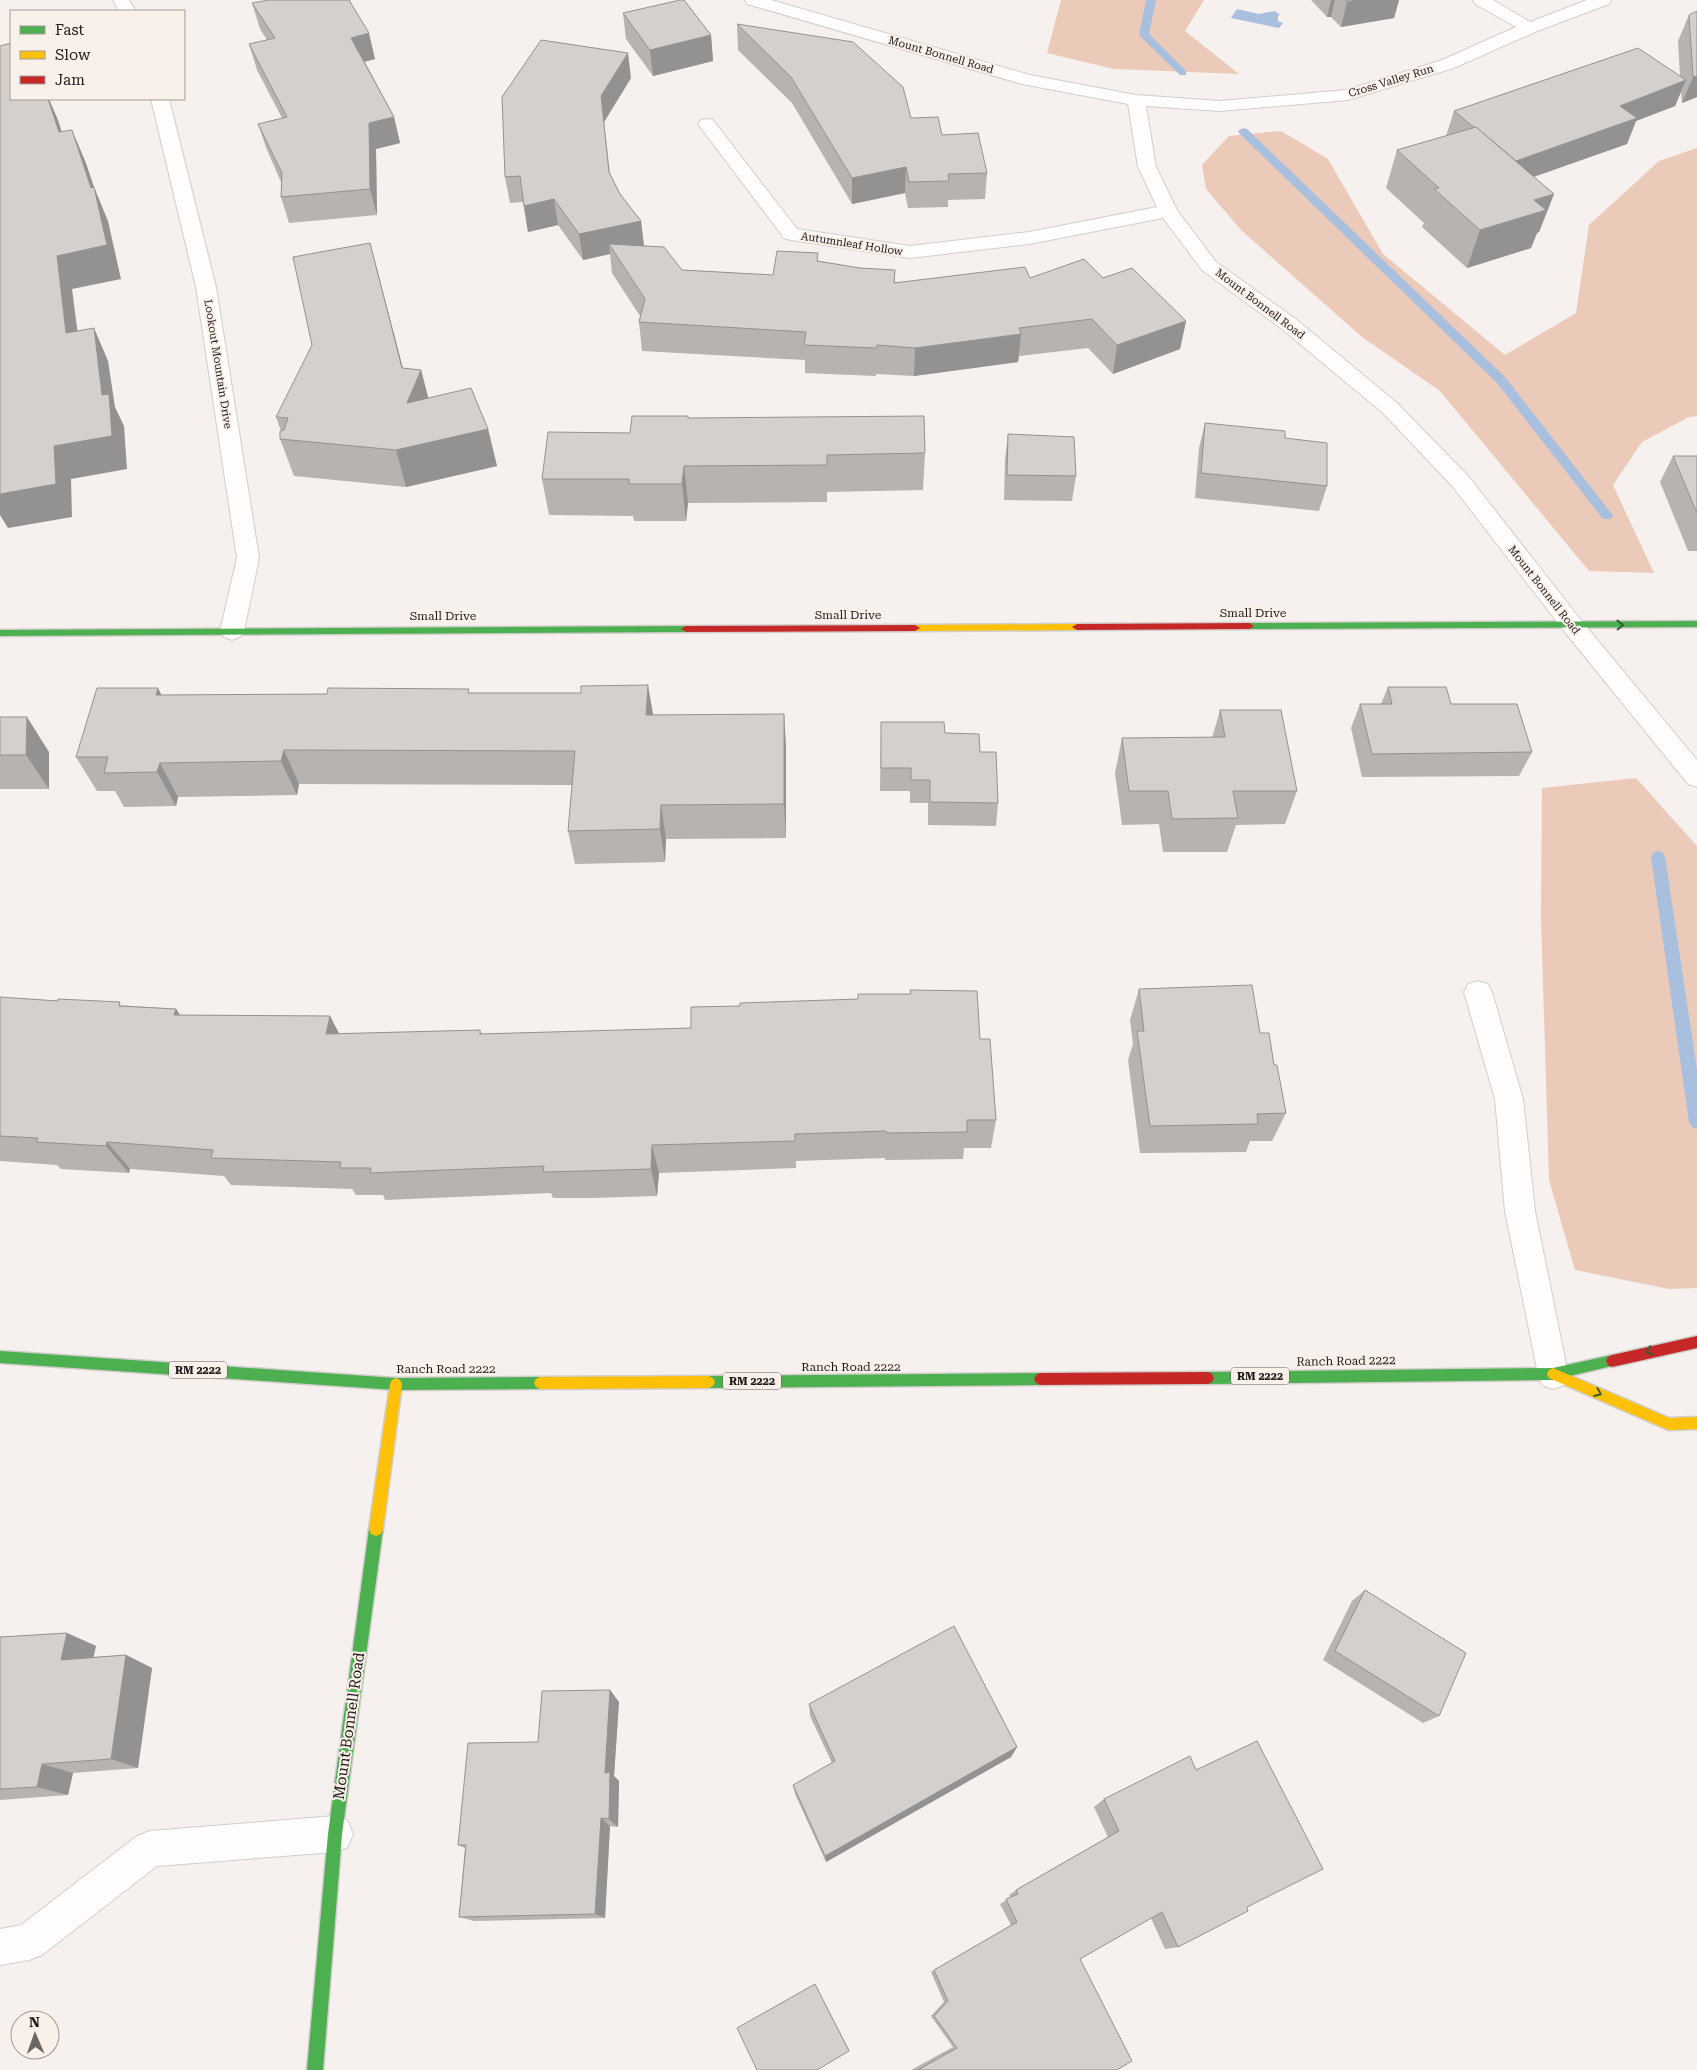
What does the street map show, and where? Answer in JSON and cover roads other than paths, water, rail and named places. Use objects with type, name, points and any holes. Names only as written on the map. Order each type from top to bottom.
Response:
[{"type":"street","name":"Mount Bonnell Road","points":[[752,0],[819,12],[1028,80],[1136,100],[1147,166],[1168,211],[1209,266],[1290,325],[1390,408],[1460,482],[1572,625],[1697,777]]},
{"type":"street","points":[[1481,0],[1529,28]]},
{"type":"street","name":"Cross Valley Run","points":[[1136,100],[1220,106],[1348,95],[1448,64],[1529,28],[1603,0]]},
{"type":"street","name":"Lookout Mountain Drive","points":[[160,100],[206,287],[248,558],[232,631]]},
{"type":"street","name":"Autumnleaf Hollow","points":[[707,124],[791,234],[910,252],[1029,238],[1168,211]]},
{"type":"street","name":"Small Drive","points":[[0,633],[1697,624]]},
{"type":"street","points":[[1478,992],[1509,1099],[1520,1211],[1553,1374]]},
{"type":"street","name":"Ranch Road 2222","points":[[0,1356],[396,1384],[1553,1374],[1697,1342]]},
{"type":"street","name":"Ranch Road 2222","points":[[1553,1374],[1669,1424],[1697,1423]]},
{"type":"street","name":"Mount Bonnell Road","points":[[314,2070],[335,1834],[396,1384]]},
{"type":"street","points":[[0,1947],[29,1942],[150,1849],[335,1834]]},
{"type":"water","points":[[1237,9],[1259,14],[1275,11],[1280,15],[1278,16],[1278,21],[1283,23],[1279,28],[1231,18]]},
{"type":"waterway","points":[[1151,0],[1144,35],[1183,73]]},
{"type":"waterway","points":[[1243,131],[1501,380],[1607,516]]},
{"type":"waterway","points":[[1658,857],[1697,1122]]}]
